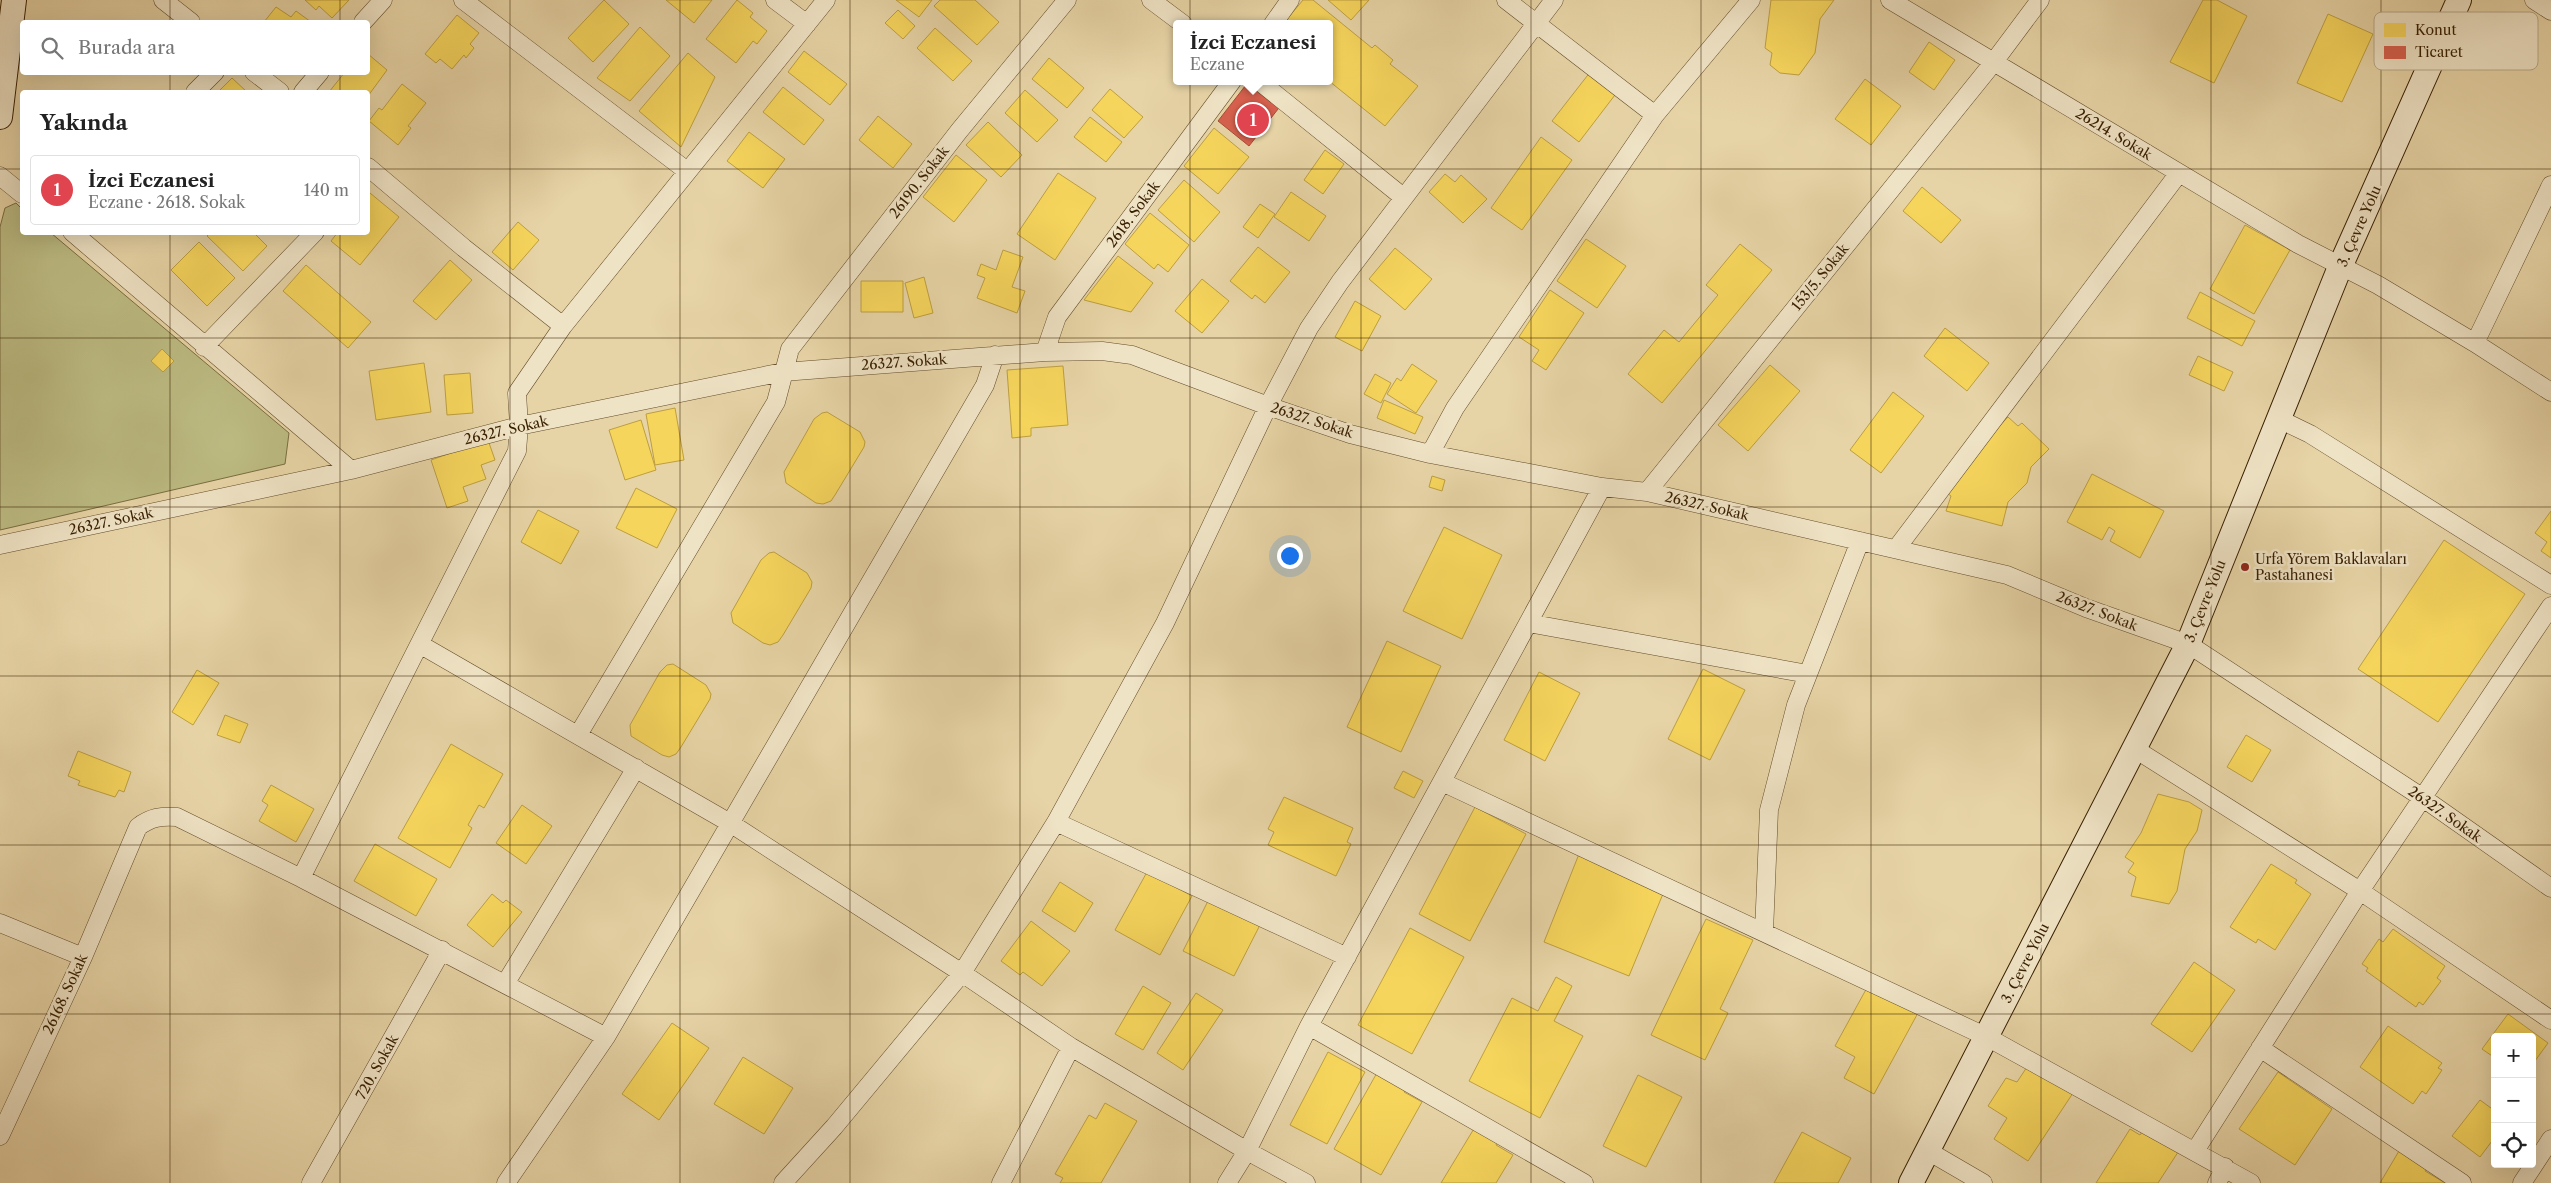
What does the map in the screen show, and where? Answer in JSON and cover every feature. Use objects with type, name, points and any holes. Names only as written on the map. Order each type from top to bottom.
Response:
[{"type":"main road","points":[[0,118],[14,0]]},
{"type":"main road","name":"3. Çevre Yolu","points":[[2454,12],[2459,0]]},
{"type":"main road","name":"3. Çevre Yolu","points":[[1911,1183],[2188,644],[2340,267],[2428,70]]},
{"type":"street","points":[[163,0],[188,20]]},
{"type":"street","points":[[366,20],[383,0]]},
{"type":"street","points":[[463,0],[687,171]]},
{"type":"street","points":[[775,0],[807,24]]},
{"type":"street","points":[[301,878],[421,645],[517,452],[519,426],[517,394],[563,326],[826,0]]},
{"type":"street","name":"26190. Sokak","points":[[578,735],[776,402],[790,349],[959,131],[1067,0]]},
{"type":"street","points":[[1150,0],[1178,20]]},
{"type":"street","points":[[1276,20],[1290,0]]},
{"type":"street","points":[[1506,0],[1655,115]]},
{"type":"street","points":[[783,1183],[834,1127],[962,973],[1056,822],[1165,623],[1268,406],[1309,328],[1340,282],[1554,0]]},
{"type":"street","points":[[1430,454],[1460,400],[1655,115],[1751,0]]},
{"type":"street","name":"26214. Sokak","points":[[1890,0],[2179,173],[2340,267],[2378,285],[2475,343],[2551,392]]},
{"type":"street","name":"153/5. Sokak","points":[[1647,492],[1993,62],[2040,0]]},
{"type":"street","points":[[2534,0],[2551,12]]},
{"type":"street","points":[[197,90],[212,75]]},
{"type":"street","points":[[258,75],[277,90]]},
{"type":"street","points":[[305,90],[317,75]]},
{"type":"street","name":"2618. Sokak","points":[[1045,352],[1057,317],[1229,85]]},
{"type":"street","points":[[1265,85],[1404,197]]},
{"type":"street","points":[[370,172],[563,326]]},
{"type":"street","points":[[1896,550],[2179,173]]},
{"type":"street","points":[[0,176],[20,192]]},
{"type":"street","points":[[2475,343],[2551,185]]},
{"type":"street","points":[[75,235],[204,347],[351,470]]},
{"type":"street","points":[[204,347],[312,235]]},
{"type":"street","name":"26327. Sokak","points":[[0,545],[351,470],[519,426],[783,372],[1045,352],[1102,351],[1132,355],[1268,406],[1350,434],[1430,454],[1602,486],[1647,492],[2007,575],[2086,608],[2188,644],[2423,798],[2551,888]]},
{"type":"street","points":[[506,1183],[606,1037],[985,385],[995,355]]},
{"type":"street","points":[[2279,419],[2310,434],[2551,585]]},
{"type":"street","points":[[1227,1183],[1247,1151],[1309,1026],[1602,486]]},
{"type":"street","points":[[1764,932],[1768,810],[1796,705],[1860,541]]},
{"type":"street","points":[[2195,1151],[2360,891],[2551,606]]},
{"type":"street","points":[[1528,623],[1808,674]]},
{"type":"street","points":[[421,645],[730,823],[962,973],[1071,1047],[1247,1151],[1306,1183]]},
{"type":"street","points":[[2135,748],[2360,891],[2551,1020]]},
{"type":"street","points":[[505,984],[636,768]]},
{"type":"street","points":[[1442,782],[1987,1037],[2195,1151],[2221,1175],[2251,1183]]},
{"type":"street","name":"26168. Sokak","points":[[0,1136],[82,957],[138,827],[147,820],[160,816],[178,817],[442,950],[606,1037]]},
{"type":"street","points":[[1056,822],[1347,957]]},
{"type":"street","points":[[0,923],[82,957]]},
{"type":"street","name":"720. Sokak","points":[[311,1183],[442,950]]},
{"type":"street","points":[[1309,1026],[1584,1183]]},
{"type":"street","points":[[1001,1183],[1071,1047]]},
{"type":"street","points":[[2260,1048],[2462,1183]]},
{"type":"street","points":[[2522,1183],[2551,1139]]},
{"type":"street","points":[[1928,1151],[1983,1183]]},
{"type":"shaded area","points":[[16,203],[20,207],[20,235],[53,235],[289,433],[285,464],[0,530],[0,227],[5,208]]},
{"type":"building: Konut","points":[[305,0],[349,0],[332,18],[319,6],[316,10]]},
{"type":"building: Konut","points":[[604,0],[629,24],[593,62],[568,38]]},
{"type":"building: Konut","points":[[666,0],[712,0],[694,23]]},
{"type":"building: Konut","points":[[737,0],[753,13],[750,17],[767,31],[757,44],[753,41],[736,63],[706,39]]},
{"type":"building: Konut","points":[[896,0],[932,0],[919,17]]},
{"type":"building: Konut","points":[[940,0],[975,0],[999,22],[977,45],[934,6]]},
{"type":"building: Konut","points":[[1303,0],[1313,0],[1372,48],[1375,45],[1393,60],[1390,64],[1418,86],[1385,126],[1333,84],[1333,20],[1286,20]]},
{"type":"building: Konut","points":[[1328,0],[1369,0],[1351,20]]},
{"type":"building: Konut","points":[[1771,0],[1834,0],[1820,19],[1815,53],[1799,75],[1780,73],[1770,65],[1772,53],[1765,48]]},
{"type":"building: Konut","points":[[2203,0],[2217,0],[2247,16],[2214,83],[2170,62]]},
{"type":"building: Konut","points":[[276,7],[291,17],[296,11],[308,20],[266,20]]},
{"type":"building: Konut","points":[[898,10],[915,26],[903,39],[885,23]]},
{"type":"building: Konut","points":[[2328,14],[2373,34],[2342,102],[2297,83]]},
{"type":"building: Konut","points":[[457,15],[479,33],[470,44],[474,48],[466,58],[464,55],[452,69],[440,59],[436,63],[425,54]]},
{"type":"building: Konut","points":[[640,27],[670,56],[630,101],[597,78]]},
{"type":"building: Konut","points":[[935,28],[972,61],[953,81],[917,48]]},
{"type":"building: Konut","points":[[1929,42],[1955,60],[1934,90],[1909,72]]},
{"type":"building: Konut","points":[[804,51],[847,84],[830,105],[788,72]]},
{"type":"building: Konut","points":[[688,53],[715,77],[681,147],[639,111]]},
{"type":"building: Konut","points":[[370,56],[387,70],[370,93],[370,90],[331,90],[343,75],[370,75]]},
{"type":"building: Konut","points":[[1049,58],[1084,88],[1067,108],[1032,79]]},
{"type":"building: Konut","points":[[1591,71],[1618,91],[1579,142],[1552,121]]},
{"type":"building: Konut","points":[[232,78],[245,90],[220,90]]},
{"type":"building: Konut","points":[[1865,79],[1901,106],[1871,145],[1835,119]]},
{"type":"building: Konut","points":[[402,84],[426,103],[408,126],[411,128],[398,145],[370,122],[379,108],[382,110]]},
{"type":"building: Konut","points":[[783,87],[824,120],[804,145],[763,112]]},
{"type":"building: Konut","points":[[1110,89],[1143,117],[1124,138],[1092,110]]},
{"type":"building: Konut","points":[[1025,90],[1058,120],[1037,142],[1005,113]]},
{"type":"building: Konut","points":[[878,116],[912,144],[893,168],[859,140]]},
{"type":"building: Konut","points":[[1090,117],[1122,142],[1106,162],[1074,137]]},
{"type":"building: Konut","points":[[988,122],[1022,155],[1001,177],[966,145]]},
{"type":"building: Konut","points":[[1214,128],[1249,157],[1218,194],[1184,166]]},
{"type":"building: Konut","points":[[749,132],[785,159],[763,188],[727,161]]},
{"type":"building: Konut","points":[[1541,137],[1572,160],[1522,230],[1491,208]]},
{"type":"building: Konut","points":[[1325,150],[1344,164],[1323,194],[1304,180]]},
{"type":"building: Konut","points":[[956,155],[987,180],[954,222],[923,197]]},
{"type":"building: Konut","points":[[1058,173],[1096,198],[1055,260],[1017,234]]},
{"type":"building: Konut","points":[[1445,174],[1455,182],[1461,175],[1487,199],[1463,223],[1429,192]]},
{"type":"building: Konut","points":[[1184,180],[1220,212],[1194,242],[1158,210]]},
{"type":"building: Konut","points":[[1922,187],[1961,220],[1941,243],[1903,211]]},
{"type":"building: Konut","points":[[1291,192],[1326,216],[1309,241],[1274,217]]},
{"type":"building: Konut","points":[[370,193],[399,217],[360,265],[331,241],[336,235],[370,235]]},
{"type":"building: Konut","points":[[1260,204],[1275,214],[1258,238],[1243,227]]},
{"type":"building: Konut","points":[[1150,213],[1189,245],[1168,272],[1158,264],[1154,269],[1125,244]]},
{"type":"building: Konut","points":[[518,222],[539,240],[513,270],[492,252]]},
{"type":"building: Konut","points":[[2245,225],[2290,250],[2254,314],[2210,289]]},
{"type":"building: Konut","points":[[256,235],[267,246],[243,271],[207,236]]},
{"type":"building: Konut","points":[[1586,239],[1626,266],[1597,308],[1557,281]]},
{"type":"building: Konut","points":[[199,242],[235,278],[207,306],[171,270]]},
{"type":"building: Konut","points":[[1740,244],[1772,270],[1662,403],[1628,374],[1664,330],[1679,342],[1718,295],[1706,285]]},
{"type":"building: Konut","points":[[1258,247],[1290,272],[1265,303],[1255,295],[1252,299],[1230,281]]},
{"type":"building: Konut","points":[[1395,248],[1432,279],[1405,310],[1369,279]]},
{"type":"building: Konut","points":[[1003,250],[1023,257],[1012,287],[1025,291],[1017,313],[977,298],[985,278],[977,275],[981,264],[996,270]]},
{"type":"building: Konut","points":[[1118,256],[1153,283],[1131,312],[1084,300]]},
{"type":"building: Konut","points":[[450,260],[472,280],[436,320],[413,301]]},
{"type":"building: Konut","points":[[306,265],[371,322],[348,348],[283,291]]},
{"type":"building: Konut","points":[[924,277],[933,313],[914,318],[905,283]]},
{"type":"building: Konut","points":[[1202,279],[1229,301],[1202,333],[1175,311]]},
{"type":"building: Konut","points":[[861,281],[903,281],[903,312],[861,312]]},
{"type":"building: Konut","points":[[1550,290],[1584,313],[1546,370],[1532,361],[1539,350],[1519,337]]},
{"type":"building: Konut","points":[[2200,292],[2255,321],[2242,346],[2187,318]]},
{"type":"building: Konut","points":[[1355,301],[1381,316],[1362,351],[1335,337]]},
{"type":"building: Konut","points":[[1945,328],[1989,363],[1967,391],[1924,356]]},
{"type":"building: Konut","points":[[162,349],[174,361],[163,372],[151,361]]},
{"type":"building: Konut","points":[[2198,356],[2233,372],[2224,391],[2189,375]]},
{"type":"building: Konut","points":[[424,363],[431,412],[376,420],[369,371]]},
{"type":"building: Konut","points":[[1412,364],[1437,381],[1416,413],[1387,394],[1397,378],[1401,381]]},
{"type":"building: Konut","points":[[1770,365],[1800,391],[1748,451],[1718,425]]},
{"type":"building: Konut","points":[[1063,366],[1068,425],[1031,428],[1031,436],[1012,438],[1007,370]]},
{"type":"building: Konut","points":[[470,373],[473,413],[447,415],[444,375]]},
{"type":"building: Konut","points":[[1375,374],[1391,383],[1381,403],[1364,394]]},
{"type":"building: Konut","points":[[1893,392],[1924,416],[1881,473],[1850,450]]},
{"type":"building: Konut","points":[[1384,400],[1423,417],[1415,434],[1377,418]]},
{"type":"building: Konut","points":[[675,408],[684,460],[655,465],[646,414]]},
{"type":"building: Konut","points":[[827,412],[860,432],[865,442],[864,447],[831,501],[823,504],[816,503],[786,483],[784,472],[814,419]]},
{"type":"building: Konut","points":[[2008,417],[2018,426],[2022,423],[2049,449],[2031,467],[2027,483],[2008,502],[2002,526],[1946,511],[1951,496],[1947,493],[1965,462]]},
{"type":"building: Konut","points":[[641,420],[656,470],[625,480],[609,430]]},
{"type":"building: Konut","points":[[488,440],[495,460],[481,465],[486,479],[463,487],[468,501],[447,508],[431,460]]},
{"type":"building: Konut","points":[[2092,474],[2164,511],[2140,558],[2110,541],[2115,531],[2109,527],[2102,540],[2067,522]]},
{"type":"building: Konut","points":[[1432,476],[1445,480],[1442,491],[1429,487]]},
{"type":"building: Konut","points":[[636,488],[677,509],[657,548],[616,528]]},
{"type":"building: Konut","points":[[538,510],[579,531],[561,564],[521,542]]},
{"type":"building: Konut","points":[[2551,511],[2551,558],[2541,551],[2547,542],[2535,533]]},
{"type":"building: Konut","points":[[1444,527],[1502,555],[1462,639],[1403,611]]},
{"type":"building: Konut","points":[[2444,540],[2525,594],[2438,722],[2358,669]]},
{"type":"building: Konut","points":[[774,552],[807,573],[812,582],[811,588],[783,635],[778,642],[770,645],[763,643],[733,623],[731,613],[761,560],[769,553]]},
{"type":"building: Konut","points":[[1387,641],[1441,666],[1401,752],[1347,727]]},
{"type":"building: Konut","points":[[673,664],[706,685],[711,694],[710,699],[681,747],[676,754],[669,757],[662,755],[631,736],[630,725],[660,672],[667,665]]},
{"type":"building: Konut","points":[[1703,669],[1745,690],[1710,760],[1668,739]]},
{"type":"building: Konut","points":[[197,670],[219,683],[193,725],[172,712]]},
{"type":"building: Konut","points":[[1539,672],[1580,693],[1545,761],[1504,740]]},
{"type":"building: Konut","points":[[225,715],[248,724],[240,743],[217,735]]},
{"type":"building: Konut","points":[[2246,735],[2271,750],[2252,782],[2227,767]]},
{"type":"building: Konut","points":[[451,744],[503,774],[484,808],[479,805],[468,825],[472,828],[450,868],[398,838]]},
{"type":"building: Konut","points":[[78,751],[131,772],[124,792],[119,790],[115,797],[78,785],[80,781],[68,776]]},
{"type":"building: Konut","points":[[1403,771],[1423,781],[1414,798],[1394,788]]},
{"type":"building: Konut","points":[[271,785],[314,809],[296,842],[259,821],[268,805],[262,801]]},
{"type":"building: Konut","points":[[2158,794],[2189,802],[2202,810],[2197,831],[2185,849],[2177,891],[2169,904],[2131,896],[2136,877],[2128,872],[2134,863],[2125,857],[2141,833]]},
{"type":"building: Konut","points":[[1284,797],[1353,828],[1347,842],[1351,844],[1336,876],[1268,845],[1274,832],[1268,829]]},
{"type":"building: Konut","points":[[522,805],[552,826],[526,864],[496,843]]},
{"type":"building: Konut","points":[[1475,807],[1526,834],[1470,941],[1419,914]]},
{"type":"building: Konut","points":[[375,844],[437,879],[416,916],[354,881]]},
{"type":"building: Konut","points":[[1579,854],[1665,889],[1629,976],[1544,942]]},
{"type":"building: Konut","points":[[2271,864],[2297,880],[2295,883],[2311,894],[2275,950],[2258,939],[2256,943],[2230,927]]},
{"type":"building: Konut","points":[[1147,872],[1192,896],[1160,955],[1115,930]]},
{"type":"building: Konut","points":[[1060,882],[1093,903],[1075,932],[1042,911]]},
{"type":"building: Konut","points":[[492,894],[503,903],[506,900],[522,912],[493,947],[467,925]]},
{"type":"building: Konut","points":[[1210,897],[1261,923],[1234,976],[1183,951]]},
{"type":"building: Konut","points":[[1706,919],[1753,940],[1720,1009],[1728,1013],[1705,1060],[1651,1035]]},
{"type":"building: Konut","points":[[1031,921],[1070,951],[1042,986],[1023,972],[1020,975],[1001,961]]},
{"type":"building: Konut","points":[[1410,928],[1464,957],[1412,1054],[1358,1025]]},
{"type":"building: Konut","points":[[2393,929],[2445,966],[2437,978],[2441,981],[2423,1005],[2419,1002],[2416,1007],[2366,971],[2368,968],[2362,964],[2379,939],[2383,942]]},
{"type":"building: Konut","points":[[2194,962],[2235,990],[2192,1052],[2151,1024]]},
{"type":"building: Konut","points":[[1556,977],[1572,986],[1554,1021],[1583,1036],[1540,1118],[1469,1081],[1512,998],[1538,1011]]},
{"type":"building: Konut","points":[[1869,984],[1919,1011],[1874,1094],[1844,1078],[1855,1057],[1835,1046]]},
{"type":"building: Konut","points":[[1143,986],[1171,1003],[1143,1050],[1115,1034]]},
{"type":"building: Konut","points":[[1196,993],[1223,1010],[1183,1070],[1157,1053]]},
{"type":"building: Konut","points":[[2508,1014],[2534,1033],[2494,1033]]},
{"type":"building: Konut","points":[[672,1023],[709,1048],[659,1120],[622,1094]]},
{"type":"building: Konut","points":[[2388,1026],[2442,1063],[2438,1068],[2442,1070],[2426,1094],[2422,1091],[2413,1104],[2360,1067]]},
{"type":"building: Konut","points":[[2536,1034],[2548,1043],[2536,1060]]},
{"type":"building: Konut","points":[[2491,1037],[2491,1055],[2482,1049]]},
{"type":"building: Konut","points":[[1328,1052],[1365,1072],[1327,1144],[1290,1125]]},
{"type":"building: Konut","points":[[743,1057],[793,1088],[764,1134],[714,1104]]},
{"type":"building: Konut","points":[[2029,1064],[2073,1093],[2028,1161],[1994,1139],[2007,1118],[1988,1106],[2006,1078],[2017,1082]]},
{"type":"building: Konut","points":[[1378,1071],[1407,1087],[1404,1092],[1422,1102],[1381,1175],[1334,1149]]},
{"type":"building: Konut","points":[[2278,1072],[2332,1109],[2295,1165],[2239,1129]]},
{"type":"building: Konut","points":[[1638,1075],[1682,1097],[1646,1167],[1603,1146]]},
{"type":"building: Konut","points":[[2480,1100],[2491,1108],[2491,1142],[2480,1157],[2452,1136]]},
{"type":"building: Konut","points":[[1105,1103],[1137,1121],[1101,1183],[1060,1183],[1063,1178],[1055,1174],[1089,1115],[1096,1119]]},
{"type":"building: Konut","points":[[2146,1126],[2182,1146],[2158,1183],[2096,1183],[2130,1129],[2140,1135]]},
{"type":"building: Konut","points":[[1475,1127],[1498,1141],[1496,1145],[1513,1155],[1496,1183],[1441,1183]]},
{"type":"building: Konut","points":[[1802,1132],[1851,1158],[1838,1183],[1774,1183]]},
{"type":"building: Konut","points":[[2399,1151],[2427,1168],[2425,1171],[2445,1183],[2380,1183]]},
{"type":"building: Ticaret","points":[[1246,85],[1258,85],[1282,104],[1249,146],[1218,121]]},
{"type":"place","name":"İzci Eczanesi","points":[[1253,120]]},
{"type":"place","name":"Urfa Yörem Baklavaları Pastahanesi","points":[[2245,567]]}]
